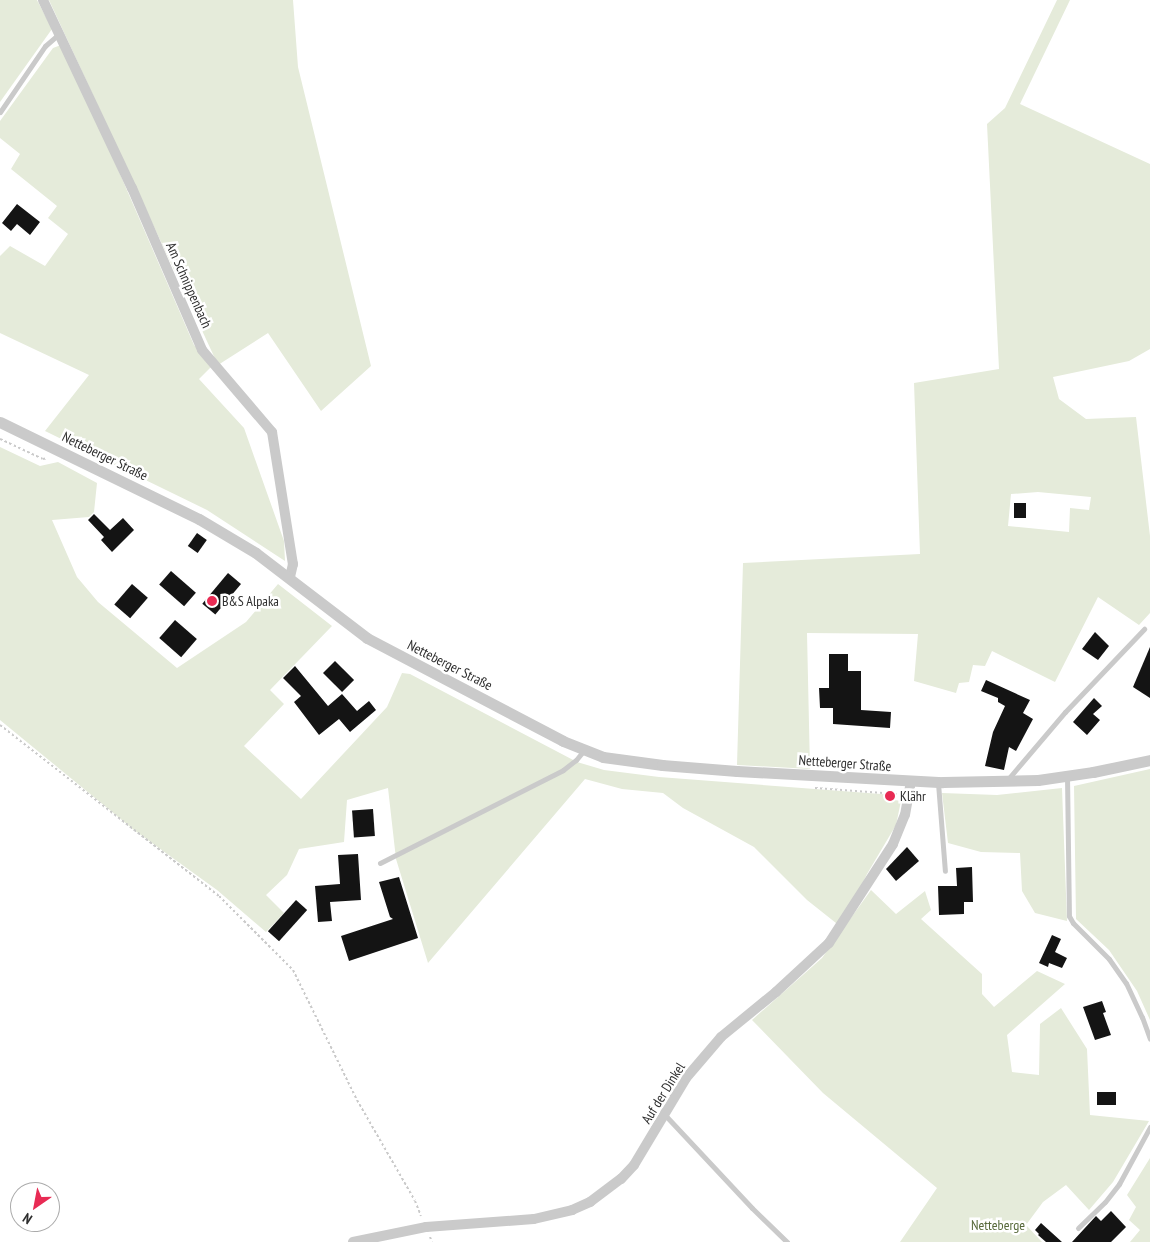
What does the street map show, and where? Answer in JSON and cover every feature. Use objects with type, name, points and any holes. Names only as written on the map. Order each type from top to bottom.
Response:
[{"type":"street","name":"Am Schnippenbach","points":[[43,0],[61,33],[132,188],[202,350],[272,432],[293,564],[290,577]]},
{"type":"street","name":"Netteberger Straße","points":[[0,422],[199,519],[256,553],[290,577],[367,638],[584,750],[603,757],[662,765],[911,782],[1006,782],[1068,776],[1150,760]]},
{"type":"street","name":"Auf der Dinkel","points":[[352,1242],[426,1227],[534,1219],[572,1210],[590,1202],[621,1179],[634,1165],[686,1078],[722,1037],[776,992],[828,943],[893,844],[905,815],[911,782]]},
{"type":"lane","points":[[0,112],[45,46],[61,33]]},
{"type":"lane","points":[[1006,782],[1065,712],[1144,629]]},
{"type":"lane","points":[[380,862],[563,770],[576,760],[584,750]]},
{"type":"lane","points":[[1068,776],[1069,916],[1072,923],[1109,959],[1126,983],[1150,1039]]},
{"type":"lane","points":[[938,782],[945,871]]},
{"type":"lane","points":[[665,1115],[752,1208],[787,1242]]},
{"type":"lane","points":[[1078,1228],[1105,1202],[1119,1184],[1150,1127]]},
{"type":"path","points":[[0,725],[219,896],[293,970],[357,1100],[415,1201],[426,1227]]},
{"type":"green space","points":[[0,0],[37,0],[52,29],[0,102]]},
{"type":"green space","points":[[49,0],[293,0],[298,67],[371,366],[321,411],[268,333],[218,365]]},
{"type":"green space","points":[[1057,0],[1070,0],[1020,104],[1150,164],[1150,349],[1129,361],[1053,377],[1059,399],[1086,419],[1136,417],[1150,536],[1150,613],[1139,625],[1098,597],[1055,682],[992,651],[985,666],[973,665],[969,682],[959,683],[956,693],[914,681],[918,634],[807,633],[810,769],[737,765],[743,563],[920,554],[914,383],[999,369],[987,124],[1005,108]],"holes":[[[1038,492],[1091,497],[1089,510],[1070,508],[1069,532],[1008,526],[1011,494]]]},
{"type":"green space","points":[[61,45],[78,77],[194,345],[212,366],[199,379],[244,428],[284,541],[285,561],[207,510],[45,431],[89,375],[0,333],[0,256],[10,246],[45,266],[68,234],[48,218],[57,206],[11,169],[20,154],[0,138],[0,121],[53,48]]},
{"type":"green space","points":[[0,447],[40,466],[58,462],[97,483],[94,512],[89,517],[52,520],[77,577],[98,602],[177,668],[246,622],[278,584],[332,626],[270,690],[284,704],[244,746],[301,799],[387,707],[402,673],[410,674],[577,762],[604,770],[659,777],[894,795],[894,800],[901,801],[896,825],[867,874],[841,927],[807,900],[754,847],[683,808],[663,793],[622,789],[585,779],[428,963],[396,859],[388,788],[347,800],[344,842],[299,849],[287,875],[266,895],[284,913],[266,932],[217,890],[134,830],[0,720]]},
{"type":"green space","points":[[1150,769],[1150,1020],[1137,991],[1109,950],[1076,919],[1074,786]]},
{"type":"green space","points":[[1062,788],[1067,921],[1035,913],[1022,891],[1020,853],[981,852],[948,843],[942,793],[997,795]]},
{"type":"green space","name":"Netteberge","points":[[871,890],[896,914],[925,891],[931,910],[921,919],[982,974],[982,994],[994,1007],[1037,971],[1065,984],[1007,1035],[1012,1072],[1039,1075],[1040,1024],[1061,1008],[1087,1049],[1090,1115],[1149,1121],[1113,1182],[1089,1210],[1066,1185],[1043,1202],[1026,1225],[1042,1242],[900,1242],[937,1188],[823,1093],[752,1020],[822,958]]},
{"type":"green space","points":[[1150,1158],[1150,1242],[1130,1242],[1140,1230],[1129,1220],[1136,1207],[1127,1195]]},
{"type":"building","points":[[17,204],[40,222],[30,235],[17,224],[11,231],[2,223]]},
{"type":"building","points":[[1014,503],[1026,503],[1026,518],[1014,518]]},
{"type":"building","points":[[94,514],[110,530],[123,518],[134,530],[112,552],[101,540],[104,537],[88,520]]},
{"type":"building","points":[[197,533],[207,540],[198,553],[188,546]]},
{"type":"building","points":[[171,571],[196,593],[184,606],[159,585]]},
{"type":"building","points":[[228,573],[241,584],[215,615],[202,604]]},
{"type":"building","points":[[132,584],[148,598],[130,618],[114,604]]},
{"type":"building","points":[[175,620],[197,639],[181,657],[159,638]]},
{"type":"building","points":[[1095,632],[1109,646],[1098,660],[1082,649]]},
{"type":"building","points":[[1150,647],[1150,698],[1133,687]]},
{"type":"building","points":[[829,654],[848,654],[848,671],[861,671],[861,710],[891,712],[890,728],[833,724],[833,708],[820,708],[819,688],[829,688]]},
{"type":"building","points":[[335,661],[354,680],[342,692],[323,673]]},
{"type":"building","points":[[295,666],[328,706],[342,694],[357,711],[369,701],[376,710],[350,732],[339,719],[319,735],[294,702],[301,696],[283,678]]},
{"type":"building","points":[[986,680],[1030,700],[1023,713],[1033,719],[1016,751],[1009,747],[1004,770],[985,766],[993,732],[1005,706],[998,702],[998,698],[981,691]]},
{"type":"building","points":[[1094,698],[1102,706],[1093,714],[1100,720],[1087,735],[1073,722]]},
{"type":"building","points":[[373,809],[375,836],[354,837],[352,810]]},
{"type":"building","points":[[907,847],[919,861],[896,881],[886,869]]},
{"type":"building","points":[[358,854],[361,900],[330,902],[332,921],[318,922],[315,886],[340,884],[338,855]]},
{"type":"building","points":[[972,867],[973,902],[964,902],[964,914],[939,915],[938,886],[957,886],[956,868]]},
{"type":"building","points":[[399,877],[418,938],[349,961],[341,936],[393,919],[390,917],[379,882]]},
{"type":"building","points":[[296,900],[307,910],[279,941],[268,931]]},
{"type":"building","points":[[1052,935],[1061,939],[1055,952],[1067,958],[1062,968],[1049,963],[1048,967],[1039,963]]},
{"type":"building","points":[[1102,1001],[1106,1012],[1103,1013],[1111,1035],[1095,1040],[1083,1007]]},
{"type":"building","points":[[1097,1092],[1116,1092],[1116,1105],[1097,1105]]},
{"type":"building","points":[[1111,1211],[1126,1227],[1111,1242],[1072,1242],[1096,1216],[1101,1221]]},
{"type":"building","points":[[1041,1223],[1062,1242],[1046,1242],[1038,1235],[1035,1230]]},
{"type":"place","name":"B&S Alpaka","points":[[212,601]]},
{"type":"place","name":"Klähr","points":[[890,796]]}]
